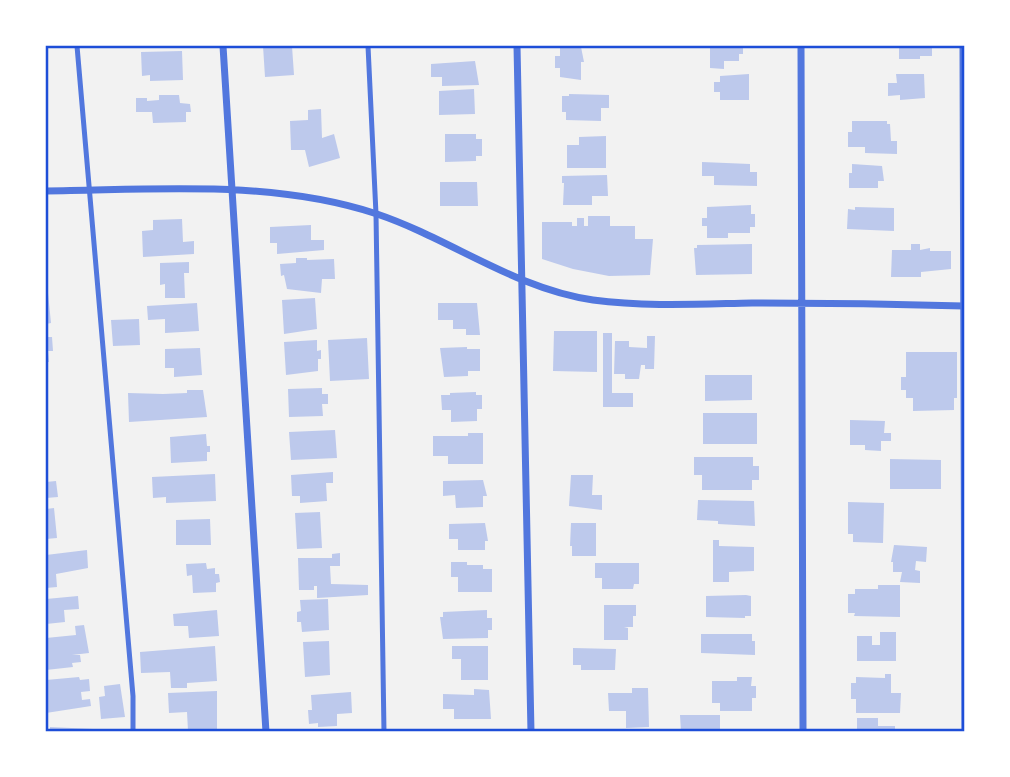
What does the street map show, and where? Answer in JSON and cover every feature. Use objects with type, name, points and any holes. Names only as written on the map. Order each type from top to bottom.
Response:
[{"type":"street","points":[[223,46],[266,732]]},
{"type":"street","points":[[517,46],[531,732]]},
{"type":"street","points":[[801,46],[803,732]]},
{"type":"street","points":[[46,191],[232,190],[308,198],[376,214],[410,227],[521,281],[594,300],[647,304],[964,306]]},
{"type":"lane","points":[[77,46],[133,696],[133,732]]},
{"type":"lane","points":[[369,46],[376,214],[384,732]]},
{"type":"lane","points":[[962,46],[964,732]]},
{"type":"building","points":[[263,46],[292,46],[294,75],[265,77]]},
{"type":"building","points":[[710,46],[743,46],[743,54],[739,54],[739,61],[724,61],[724,69],[710,68]]},
{"type":"building","points":[[899,46],[932,46],[932,56],[899,59]]},
{"type":"building","points":[[560,47],[581,47],[584,62],[581,62],[581,80],[560,77],[560,68],[555,68],[555,56],[560,56]]},
{"type":"building","points":[[182,51],[183,80],[150,81],[150,75],[142,76],[141,52]]},
{"type":"building","points":[[475,61],[479,85],[442,86],[442,77],[431,77],[431,64]]},
{"type":"building","points":[[749,74],[749,100],[720,100],[720,92],[714,92],[714,82],[720,82],[720,76]]},
{"type":"building","points":[[896,74],[924,74],[925,98],[900,100],[900,95],[888,96],[888,83],[897,83]]},
{"type":"building","points":[[474,89],[475,114],[439,115],[439,91]]},
{"type":"building","points":[[159,95],[179,95],[180,103],[190,104],[191,112],[186,112],[186,122],[153,123],[152,112],[136,112],[136,98],[159,100]]},
{"type":"building","points":[[609,95],[609,108],[601,108],[601,121],[566,120],[566,112],[562,112],[562,96]]},
{"type":"building","points":[[321,109],[322,138],[334,134],[340,158],[309,167],[305,150],[291,150],[290,121],[308,120],[308,110]]},
{"type":"building","points":[[852,121],[887,121],[887,124],[890,124],[891,141],[897,141],[897,154],[865,153],[865,147],[848,147],[848,132],[852,132]]},
{"type":"building","points":[[445,134],[476,134],[476,139],[482,139],[482,156],[476,156],[476,161],[445,162]]},
{"type":"building","points":[[606,136],[606,168],[567,168],[567,145],[579,145],[579,137]]},
{"type":"building","points":[[702,162],[750,164],[750,172],[757,172],[757,186],[714,185],[714,176],[702,176]]},
{"type":"building","points":[[852,164],[882,166],[884,181],[878,181],[878,188],[849,188]]},
{"type":"building","points":[[607,175],[608,196],[592,196],[592,205],[563,205],[562,176]]},
{"type":"building","points":[[440,182],[477,182],[478,206],[440,206]]},
{"type":"building","points":[[751,205],[751,214],[755,214],[755,227],[750,227],[750,233],[728,233],[728,238],[707,238],[707,226],[702,226],[702,218],[707,218],[707,207]]},
{"type":"building","points":[[855,207],[894,208],[894,231],[847,229],[848,209],[855,210]]},
{"type":"building","points":[[588,216],[610,216],[610,226],[635,226],[635,239],[653,239],[650,275],[609,276],[542,259],[542,222],[572,222],[572,226],[577,226],[577,218],[584,218],[584,226],[588,226]]},
{"type":"building","points":[[182,219],[183,242],[194,241],[194,254],[143,257],[142,231],[153,230],[153,220]]},
{"type":"building","points":[[311,225],[311,240],[324,240],[324,250],[277,254],[277,243],[270,243],[270,227]]},
{"type":"building","points":[[752,244],[752,274],[696,275],[694,248],[697,248],[697,245]]},
{"type":"building","points":[[911,244],[920,244],[920,250],[930,248],[930,251],[951,251],[951,269],[921,272],[921,277],[891,277],[892,250],[911,250]]},
{"type":"building","points":[[296,258],[334,259],[335,279],[322,279],[321,293],[287,289],[284,275],[281,276],[280,264],[296,263]]},
{"type":"building","points":[[189,262],[189,273],[184,273],[185,298],[165,298],[165,284],[160,285],[160,263]]},
{"type":"building","points":[[46,293],[51,323],[46,324]]},
{"type":"building","points":[[315,298],[317,329],[284,334],[282,300]]},
{"type":"building","points":[[197,303],[199,331],[165,333],[165,319],[148,320],[147,306]]},
{"type":"building","points":[[438,303],[477,303],[480,335],[466,335],[466,329],[453,329],[453,320],[438,320]]},
{"type":"building","points":[[139,319],[140,345],[113,346],[111,320]]},
{"type":"building","points":[[554,331],[597,331],[597,372],[553,371]]},
{"type":"building","points":[[603,333],[612,333],[612,393],[633,393],[633,407],[603,407]]},
{"type":"building","points":[[647,336],[655,336],[654,369],[645,369],[645,365],[641,365],[639,379],[625,379],[625,374],[614,374],[615,341],[629,341],[629,347],[647,348]]},
{"type":"building","points":[[46,337],[52,337],[53,351],[48,351],[49,362],[46,362]]},
{"type":"building","points":[[367,338],[369,379],[330,381],[328,340]]},
{"type":"building","points":[[317,340],[317,351],[321,350],[318,371],[286,375],[284,342]]},
{"type":"building","points":[[200,348],[202,375],[174,377],[174,368],[165,368],[165,349]]},
{"type":"building","points":[[440,348],[480,349],[480,371],[468,371],[468,376],[444,377]]},
{"type":"building","points":[[906,352],[957,352],[957,398],[954,398],[954,410],[913,411],[913,398],[906,398],[906,390],[901,390],[901,377],[906,377]]},
{"type":"building","points":[[705,375],[752,375],[752,400],[705,401]]},
{"type":"building","points":[[322,388],[322,394],[328,394],[328,404],[322,404],[323,416],[289,417],[288,389]]},
{"type":"building","points":[[187,390],[203,390],[207,417],[129,422],[128,393],[187,393]]},
{"type":"building","points":[[476,392],[476,395],[482,395],[482,409],[477,409],[477,421],[451,422],[451,410],[442,410],[441,395]]},
{"type":"building","points":[[703,413],[757,413],[757,444],[703,444]]},
{"type":"building","points":[[850,420],[885,421],[884,433],[891,433],[891,441],[881,441],[881,451],[865,450],[865,445],[850,445]]},
{"type":"building","points":[[335,430],[337,458],[291,460],[289,432]]},
{"type":"building","points":[[468,433],[483,433],[483,464],[448,464],[448,456],[433,456],[433,436],[468,436]]},
{"type":"building","points":[[206,434],[207,446],[210,446],[207,461],[171,463],[170,437]]},
{"type":"building","points":[[694,457],[753,457],[753,466],[759,466],[759,480],[752,480],[752,490],[702,490],[702,475],[694,475]]},
{"type":"building","points":[[890,459],[941,460],[941,489],[890,489]]},
{"type":"building","points":[[333,472],[333,483],[326,483],[327,501],[300,503],[300,496],[292,496],[291,475]]},
{"type":"building","points":[[215,474],[216,501],[166,503],[166,497],[153,498],[152,477]]},
{"type":"building","points":[[571,475],[593,475],[592,495],[602,495],[602,510],[569,506]]},
{"type":"building","points":[[483,480],[487,496],[483,496],[483,507],[456,508],[455,495],[443,496],[443,481]]},
{"type":"building","points":[[56,481],[58,497],[46,498],[46,482]]},
{"type":"building","points":[[698,500],[754,501],[755,526],[697,520]]},
{"type":"building","points":[[848,502],[884,503],[883,543],[853,542],[853,534],[848,534]]},
{"type":"building","points":[[54,508],[57,538],[46,539],[46,509]]},
{"type":"building","points":[[320,512],[322,548],[297,549],[295,513]]},
{"type":"building","points":[[210,519],[211,545],[176,545],[176,520]]},
{"type":"building","points":[[485,523],[488,541],[485,541],[485,550],[458,550],[458,539],[449,539],[449,524]]},
{"type":"building","points":[[571,523],[596,523],[596,556],[572,556]]},
{"type":"building","points":[[713,540],[719,540],[719,546],[754,547],[754,571],[729,572],[729,582],[713,582]]},
{"type":"building","points":[[894,545],[927,547],[926,562],[916,561],[915,570],[920,571],[920,583],[900,582],[902,572],[893,572],[891,562]]},
{"type":"building","points":[[87,550],[88,568],[56,574],[57,587],[46,588],[46,555]]},
{"type":"building","points":[[340,553],[340,566],[330,566],[331,584],[368,585],[368,595],[317,598],[317,586],[314,586],[314,590],[299,590],[298,558],[332,558],[332,554]]},
{"type":"building","points":[[451,562],[467,562],[467,565],[483,565],[483,569],[492,569],[492,592],[458,592],[458,577],[451,577]]},
{"type":"building","points":[[206,563],[207,569],[215,568],[215,574],[219,574],[220,582],[216,583],[216,592],[193,593],[192,575],[187,576],[186,564]]},
{"type":"building","points":[[595,563],[639,563],[639,584],[634,584],[633,589],[602,589],[602,578],[595,578]]},
{"type":"building","points":[[878,585],[900,585],[900,617],[854,616],[855,613],[848,613],[848,594],[855,594],[855,589],[878,589]]},
{"type":"building","points":[[78,596],[79,609],[64,610],[65,622],[46,624],[46,599]]},
{"type":"building","points":[[706,596],[751,596],[751,616],[706,617]]},
{"type":"building","points":[[328,599],[329,630],[302,632],[301,622],[297,622],[297,612],[301,611],[300,600]]},
{"type":"building","points":[[604,605],[636,605],[633,627],[624,627],[628,628],[628,640],[604,640]]},
{"type":"building","points":[[217,610],[219,636],[189,638],[188,626],[174,626],[173,614]]},
{"type":"building","points":[[487,610],[487,618],[492,618],[492,630],[488,630],[488,638],[443,639],[440,617],[443,617],[443,612]]},
{"type":"building","points":[[84,625],[89,653],[72,655],[80,655],[81,662],[72,663],[73,667],[46,670],[46,638],[76,635],[75,626]]},
{"type":"building","points":[[880,632],[896,632],[896,661],[857,661],[857,636],[872,636],[872,645],[880,645]]},
{"type":"building","points":[[701,634],[752,634],[755,655],[701,653]]},
{"type":"building","points":[[329,641],[330,675],[305,677],[303,642]]},
{"type":"building","points":[[215,646],[217,681],[187,683],[187,688],[171,688],[170,672],[141,673],[140,652]]},
{"type":"building","points":[[452,646],[488,646],[488,680],[461,680],[461,659],[452,659]]},
{"type":"building","points":[[573,648],[616,649],[615,670],[581,670],[581,665],[573,665]]},
{"type":"building","points":[[885,674],[891,674],[891,693],[901,693],[900,713],[856,713],[856,699],[851,699],[851,683],[856,683],[856,677],[885,678]]},
{"type":"building","points":[[79,677],[80,680],[89,679],[90,691],[81,692],[82,700],[90,699],[91,706],[46,713],[46,680]]},
{"type":"building","points":[[737,677],[752,677],[751,686],[756,686],[752,711],[720,711],[720,703],[712,703],[712,681],[737,681]]},
{"type":"building","points":[[120,684],[125,717],[101,719],[99,697],[105,696],[104,686]]},
{"type":"building","points":[[632,688],[648,688],[649,727],[626,728],[626,711],[609,711],[608,693],[632,693]]},
{"type":"building","points":[[474,689],[489,690],[491,719],[454,719],[454,709],[443,709],[443,694],[474,695]]},
{"type":"building","points":[[217,691],[217,730],[188,731],[187,712],[169,713],[168,693]]},
{"type":"building","points":[[351,692],[352,713],[337,714],[337,726],[318,727],[318,723],[309,724],[311,695]]},
{"type":"building","points":[[680,715],[720,715],[720,732],[681,732]]},
{"type":"building","points":[[857,718],[878,718],[878,726],[895,726],[895,732],[857,732]]},
{"type":"building","points":[[50,727],[93,729],[93,732],[50,732]]}]
